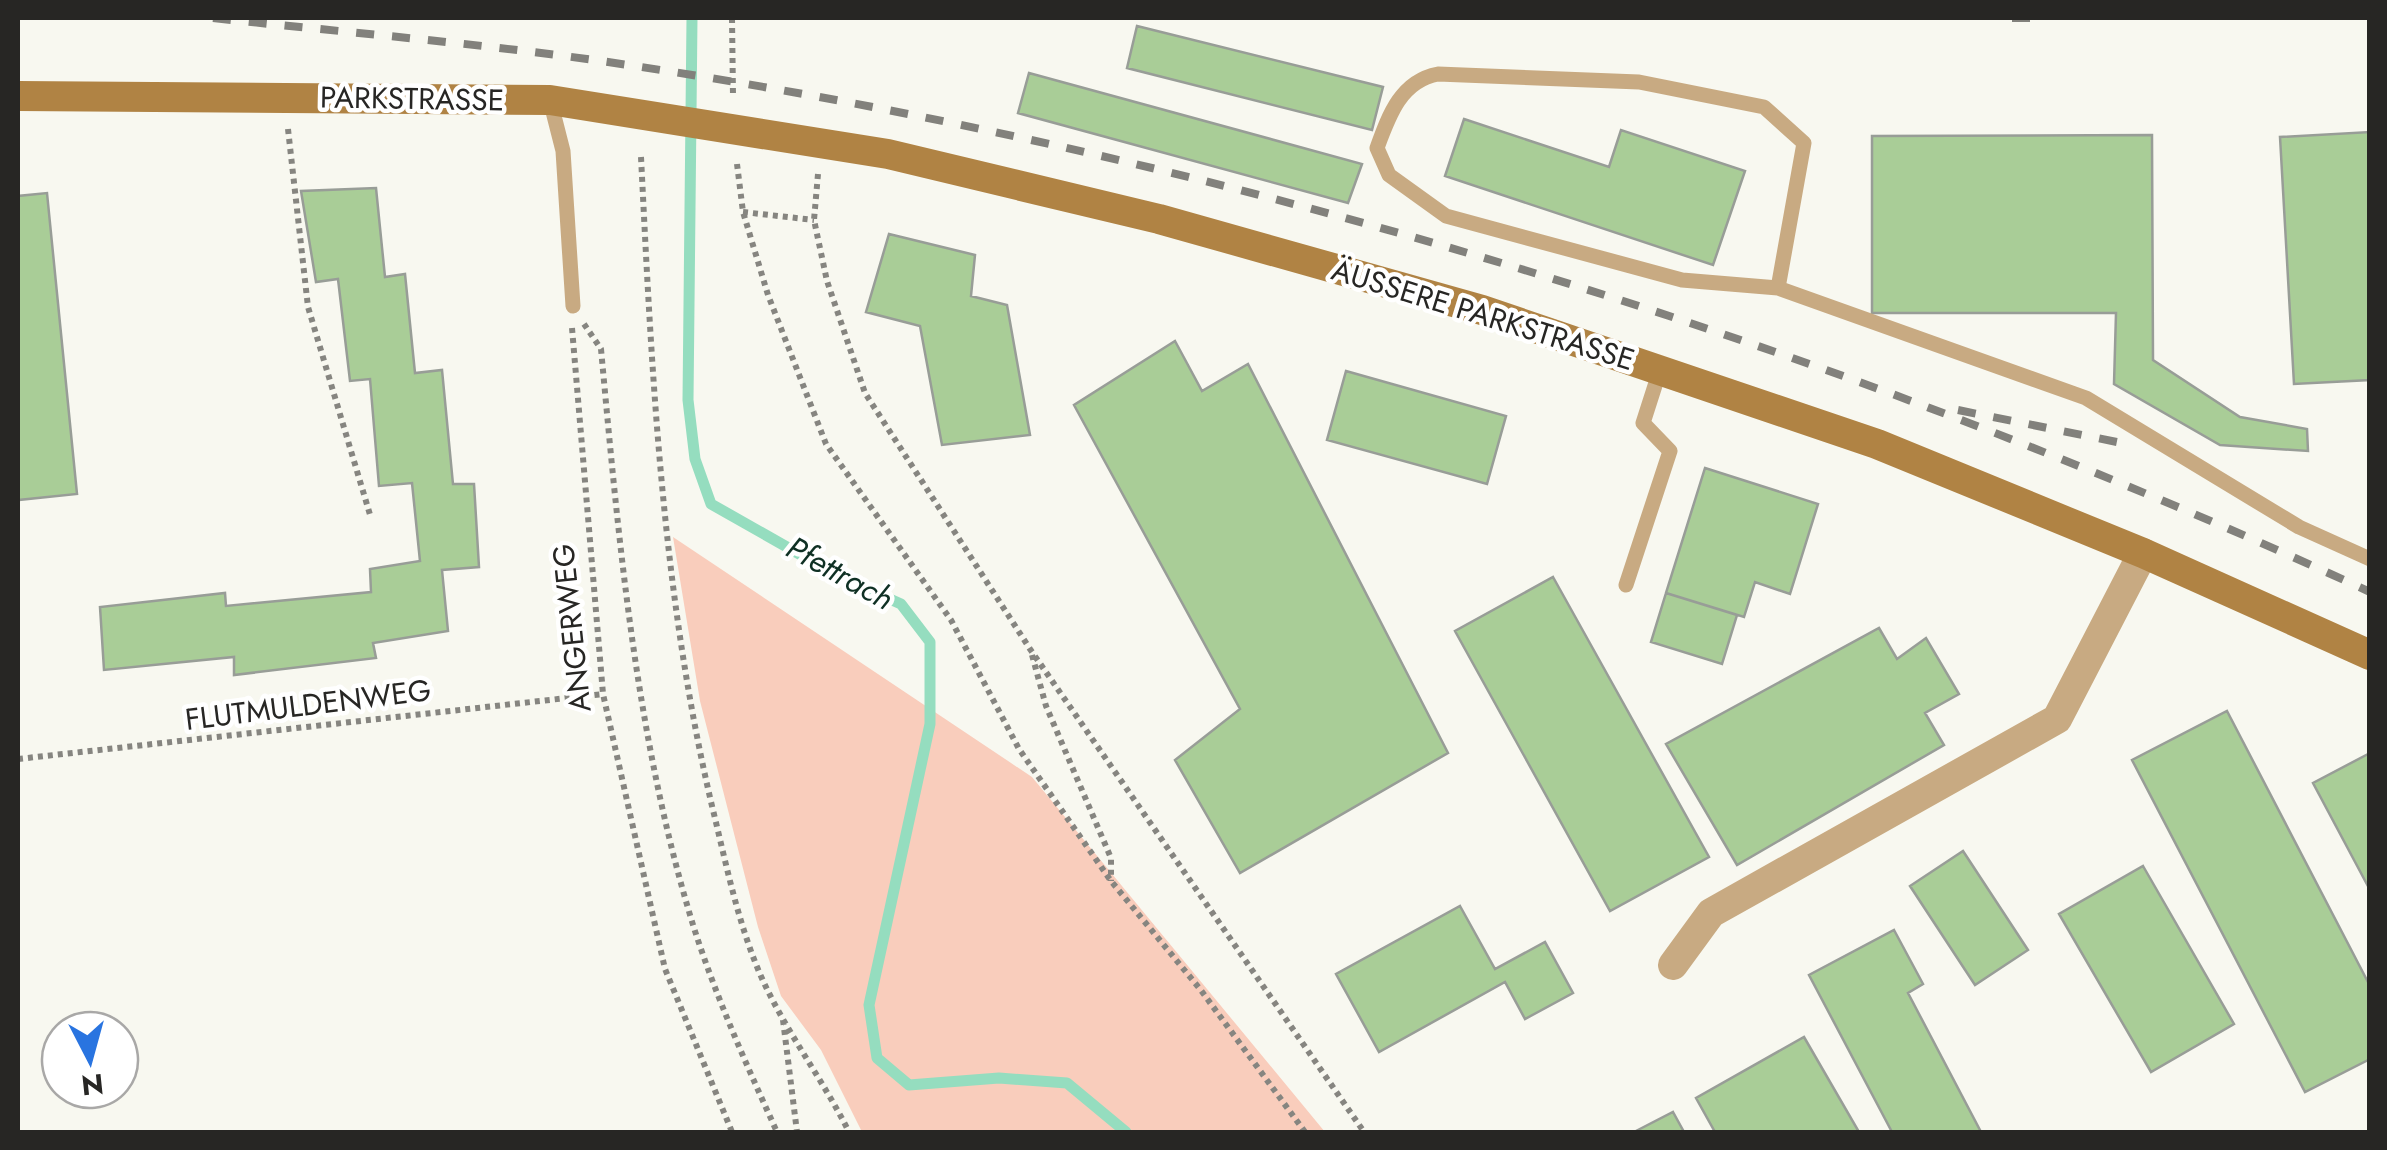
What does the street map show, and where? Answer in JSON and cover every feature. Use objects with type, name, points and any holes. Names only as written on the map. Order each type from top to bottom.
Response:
[{"type":"street","name":"PARKSTRASSE","points":[[18,96],[550,100],[615,107],[814,142]]},
{"type":"street","name":"ÄUSSERE PARKSTRASSE","points":[[814,142],[888,154],[1160,219],[1482,310],[1877,444],[2143,553],[2370,656]]},
{"type":"street","points":[[1673,965],[1711,914],[2057,719],[2143,553]]},
{"type":"lane","points":[[1778,288],[1804,143],[1764,106],[1640,82],[1438,74],[1418,78],[1390,111],[1377,148],[1389,175],[1446,216],[1682,280],[1778,288],[2086,398],[2299,527],[2370,559]]},
{"type":"lane","points":[[550,100],[563,151],[573,306]]},
{"type":"lane","points":[[1626,585],[1670,451],[1643,423],[1660,370]]},
{"type":"path","points":[[732,18],[734,104]]},
{"type":"path","points":[[283,98],[308,307],[371,518]]},
{"type":"path","points":[[814,142],[814,220],[827,282],[865,393],[1030,649],[1364,1132]]},
{"type":"path","points":[[641,158],[659,451],[679,646],[735,903],[761,976],[850,1132]]},
{"type":"path","points":[[736,162],[743,212],[768,295],[826,444],[951,620],[1019,749],[1111,882],[1200,989],[1305,1132]]},
{"type":"path","points":[[743,212],[814,220]]},
{"type":"path","points":[[573,306],[600,350],[620,555],[658,789],[694,929],[777,1132]]},
{"type":"path","name":"ANGERWEG","points":[[573,306],[603,694],[665,969],[732,1132]]},
{"type":"path","points":[[1030,649],[1046,706],[1111,858],[1111,882]]},
{"type":"path","name":"FLUTMULDENWEG","points":[[18,759],[603,694]]},
{"type":"path","points":[[784,1016],[785,1063],[797,1132]]},
{"type":"shaded area","points":[[673,537],[1032,777],[1325,1132],[862,1132],[821,1050],[781,996],[758,927],[700,701]]},
{"type":"building","points":[[1137,26],[1383,87],[1372,130],[1127,68]]},
{"type":"building","points":[[1029,73],[1362,164],[1348,203],[1018,113]]},
{"type":"building","points":[[1464,119],[1609,167],[1621,130],[1745,171],[1713,265],[1445,176]]},
{"type":"building","points":[[2370,132],[2370,380],[2294,384],[2280,137]]},
{"type":"building","points":[[2152,135],[2153,360],[2240,417],[2307,429],[2308,451],[2220,445],[2114,384],[2116,313],[1872,313],[1872,136]]},
{"type":"building","points":[[376,188],[385,277],[405,274],[415,373],[442,370],[453,484],[474,484],[479,567],[442,570],[448,631],[373,643],[376,658],[234,675],[234,657],[104,670],[100,607],[225,593],[226,606],[371,592],[370,569],[420,561],[412,483],[379,486],[370,379],[350,381],[338,279],[316,282],[301,191]]},
{"type":"building","points":[[47,193],[77,494],[18,500],[18,196]]},
{"type":"building","points":[[889,234],[975,255],[971,296],[1007,305],[1030,435],[942,445],[920,326],[866,312]]},
{"type":"building","points":[[1175,341],[1202,391],[1248,364],[1448,753],[1240,873],[1175,760],[1240,709],[1074,405]]},
{"type":"building","points":[[1346,371],[1506,416],[1487,484],[1327,440]]},
{"type":"building","points":[[1705,468],[1818,504],[1790,594],[1755,582],[1744,617],[1666,593]]},
{"type":"building","points":[[1553,577],[1709,857],[1610,911],[1455,631]]},
{"type":"building","points":[[1666,593],[1737,615],[1722,664],[1651,642]]},
{"type":"building","points":[[1879,628],[1897,659],[1926,638],[1959,694],[1925,713],[1944,745],[1737,865],[1666,744]]},
{"type":"building","points":[[2227,711],[2370,986],[2370,1059],[2305,1092],[2132,760]]},
{"type":"building","points":[[2370,753],[2370,890],[2313,783]]},
{"type":"building","points":[[1963,851],[2028,950],[1975,985],[1910,886]]},
{"type":"building","points":[[2143,866],[2234,1024],[2151,1072],[2059,914]]},
{"type":"building","points":[[1460,906],[1495,969],[1545,942],[1573,993],[1525,1019],[1505,982],[1379,1052],[1336,974]]},
{"type":"building","points":[[1894,930],[1923,984],[1908,993],[1981,1132],[1892,1132],[1809,975]]},
{"type":"building","points":[[1804,1037],[1859,1132],[1715,1132],[1696,1098]]},
{"type":"building","points":[[1673,1112],[1684,1132],[1634,1132]]},
{"type":"waterway","name":"Pfettrach","points":[[692,18],[688,400],[695,459],[711,504],[838,576],[901,604],[930,642],[930,724],[869,1005],[877,1058],[909,1085],[999,1078],[1067,1083],[1126,1132]]},
{"type":"railway","points":[[213,18],[576,58],[850,103],[1073,149],[1295,204],[1517,268],[1736,339],[1952,417],[2164,501],[2370,592]]},
{"type":"railway","points":[[2012,18],[2030,18]]},
{"type":"railway","points":[[1958,410],[2122,443]]}]
